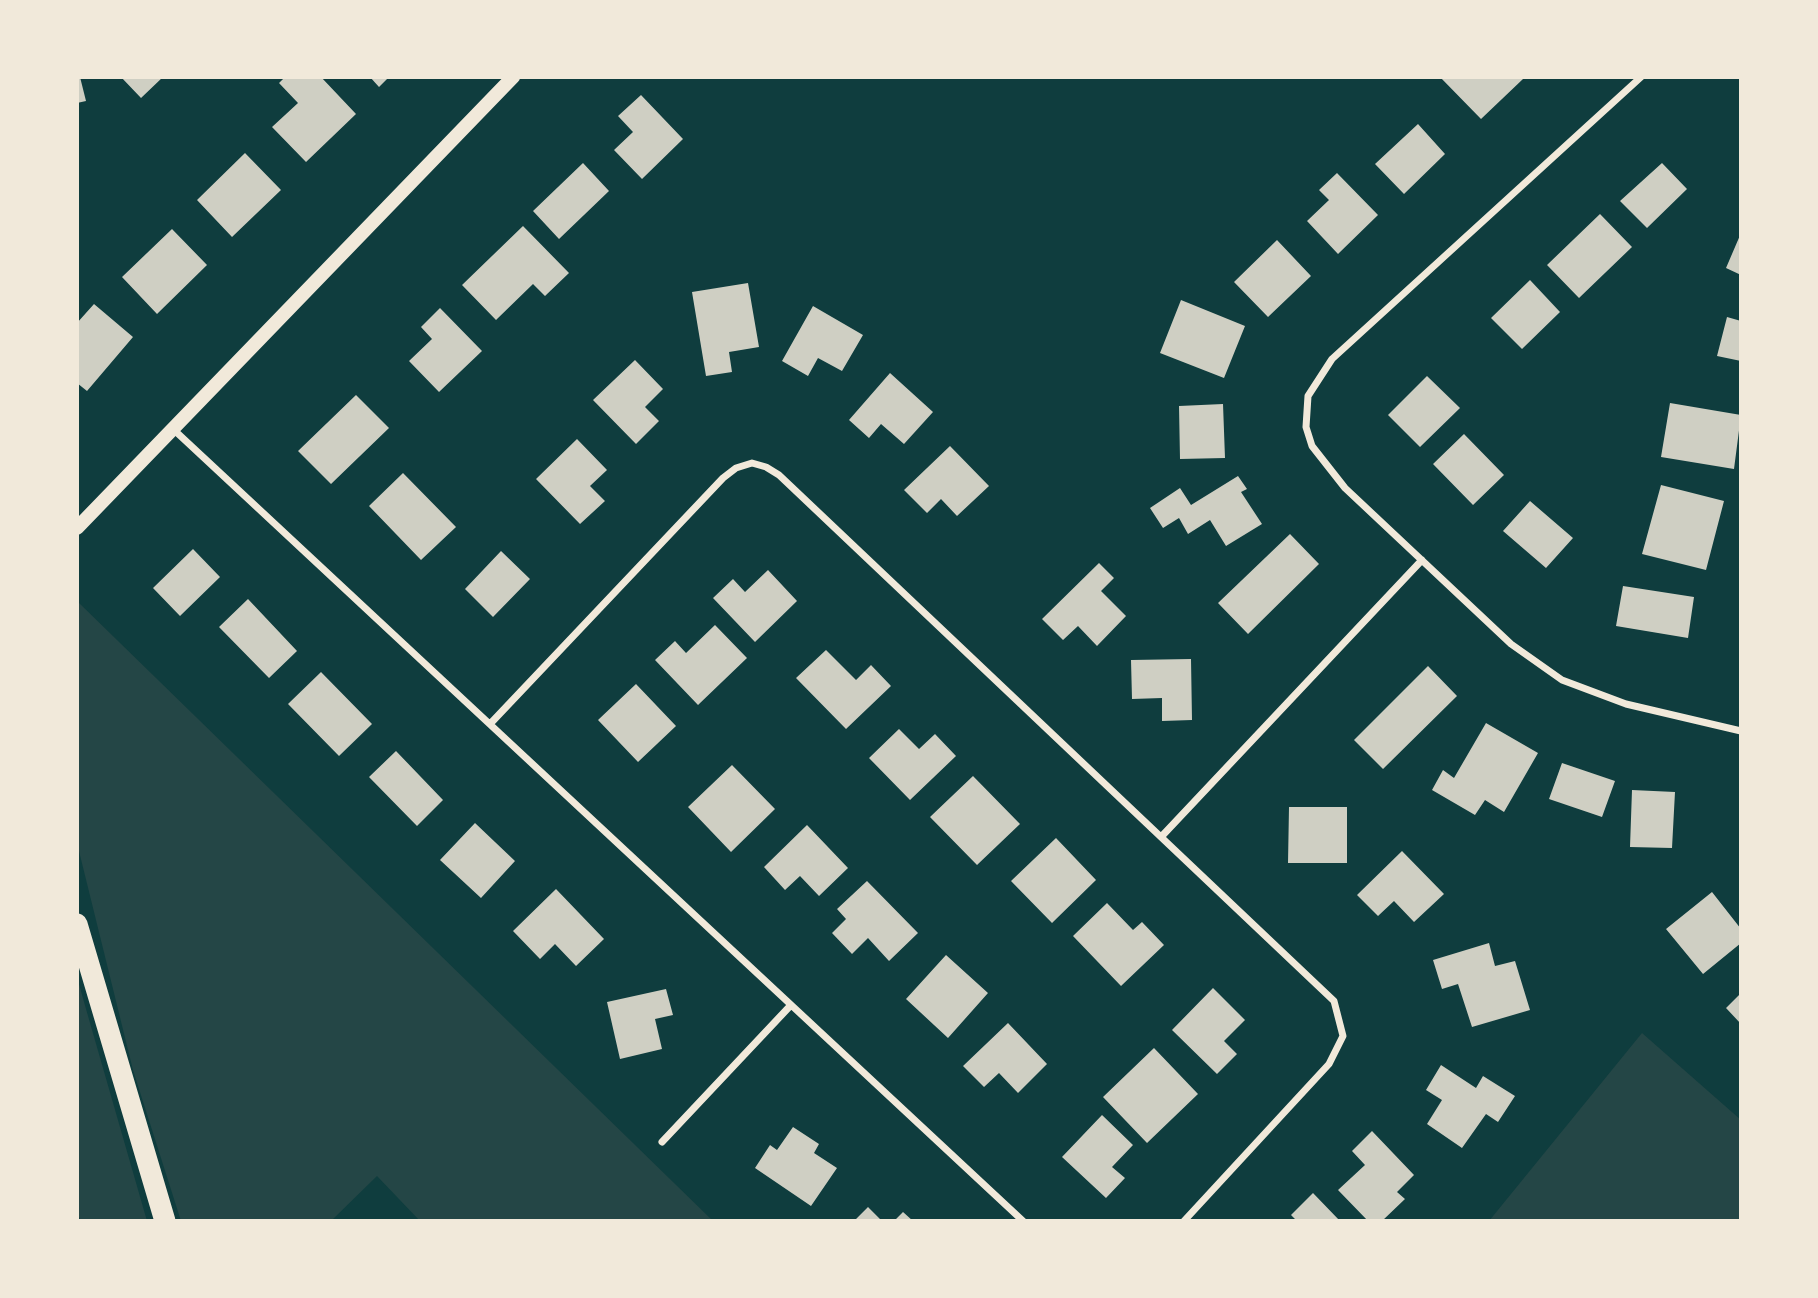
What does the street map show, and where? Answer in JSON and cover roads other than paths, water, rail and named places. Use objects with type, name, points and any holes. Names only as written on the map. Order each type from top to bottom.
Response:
[{"type":"highway","points":[[77,924],[165,1221]]},
{"type":"main road","points":[[77,528],[513,77]]},
{"type":"street","points":[[1641,77],[1332,359],[1308,396],[1306,427],[1312,446],[1345,488],[1511,644],[1562,680],[1626,704],[1741,731]]},
{"type":"street","points":[[173,429],[1023,1221]]},
{"type":"street","points":[[490,724],[723,478],[736,468],[752,463],[779,475],[1334,1001],[1343,1036],[1329,1064],[1184,1221]]},
{"type":"street","points":[[1162,836],[1422,560]]},
{"type":"street","points":[[662,1142],[792,1005]]}]
